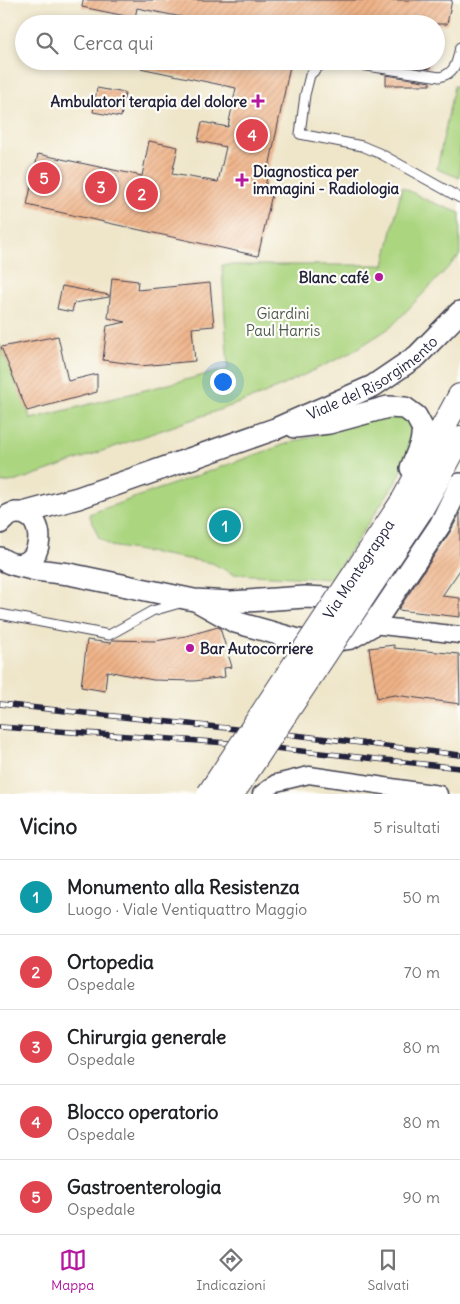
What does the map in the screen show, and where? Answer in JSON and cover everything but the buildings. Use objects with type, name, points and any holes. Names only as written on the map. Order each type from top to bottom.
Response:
[{"type":"main road","name":"Via Montegrappa","points":[[412,506],[460,396]]},
{"type":"main road","name":"Via Montegrappa","points":[[257,739],[412,506],[460,438]]},
{"type":"main road","points":[[209,794],[257,739]]},
{"type":"main road","points":[[232,794],[257,739]]},
{"type":"street","name":"Viale del Risorgimento","points":[[8,515],[78,498],[275,429],[373,386],[418,356],[460,312]]},
{"type":"street","name":"Viale del Risorgimento","points":[[275,429],[329,423],[388,407],[405,408],[416,416],[422,429],[421,443],[408,475],[412,506]]},
{"type":"street","points":[[194,600],[235,622],[299,640],[330,641],[352,638],[373,625],[440,524],[460,484]]},
{"type":"street","points":[[6,562],[24,564],[32,558],[40,541],[54,521],[78,498]]},
{"type":"street","points":[[8,515],[28,516],[33,521],[40,541],[51,558],[69,574]]},
{"type":"street","points":[[6,562],[36,570],[69,574],[194,600],[231,602],[306,597],[326,598],[346,602],[363,614],[373,625],[460,635]]},
{"type":"street","points":[[261,794],[276,783],[309,775],[439,794]]},
{"type":"lane","points":[[394,70],[440,77],[448,75],[455,68],[460,47]]},
{"type":"lane","points":[[315,70],[310,75],[305,95],[300,134],[362,146],[381,154],[460,198]]},
{"type":"lane","points":[[0,614],[109,635],[152,611],[194,600]]},
{"type":"green space","points":[[454,86],[460,87],[460,178],[437,169]]},
{"type":"green space","name":"Giardini Paul Harris","points":[[402,187],[429,201],[460,213],[460,255],[391,327],[352,352],[262,395],[17,481],[0,483],[0,345],[31,419],[228,369],[222,265],[384,265]]},
{"type":"green space","points":[[389,414],[401,415],[415,429],[413,445],[399,477],[331,579],[233,574],[212,563],[111,546],[99,538],[89,514],[283,445]]},
{"type":"railway","points":[[0,704],[303,736],[460,755]]},
{"type":"railway","points":[[0,727],[228,743],[460,768]]},
{"type":"place","name":"Ambulatori terapia del dolore","points":[[258,101]]},
{"type":"place","name":"Blocco operatorio","points":[[252,135]]},
{"type":"place","name":"Gastroenterologia","points":[[44,178]]},
{"type":"place","name":"Diagnostica per immagini - Radiologia","points":[[242,180]]},
{"type":"place","name":"Chirurgia generale","points":[[101,187]]},
{"type":"place","name":"Ortopedia","points":[[142,194]]},
{"type":"place","name":"Blanc café","points":[[379,277]]},
{"type":"place","name":"Monumento alla Resistenza","points":[[225,526]]},
{"type":"place","name":"Bar Autocorriere","points":[[190,648]]}]
